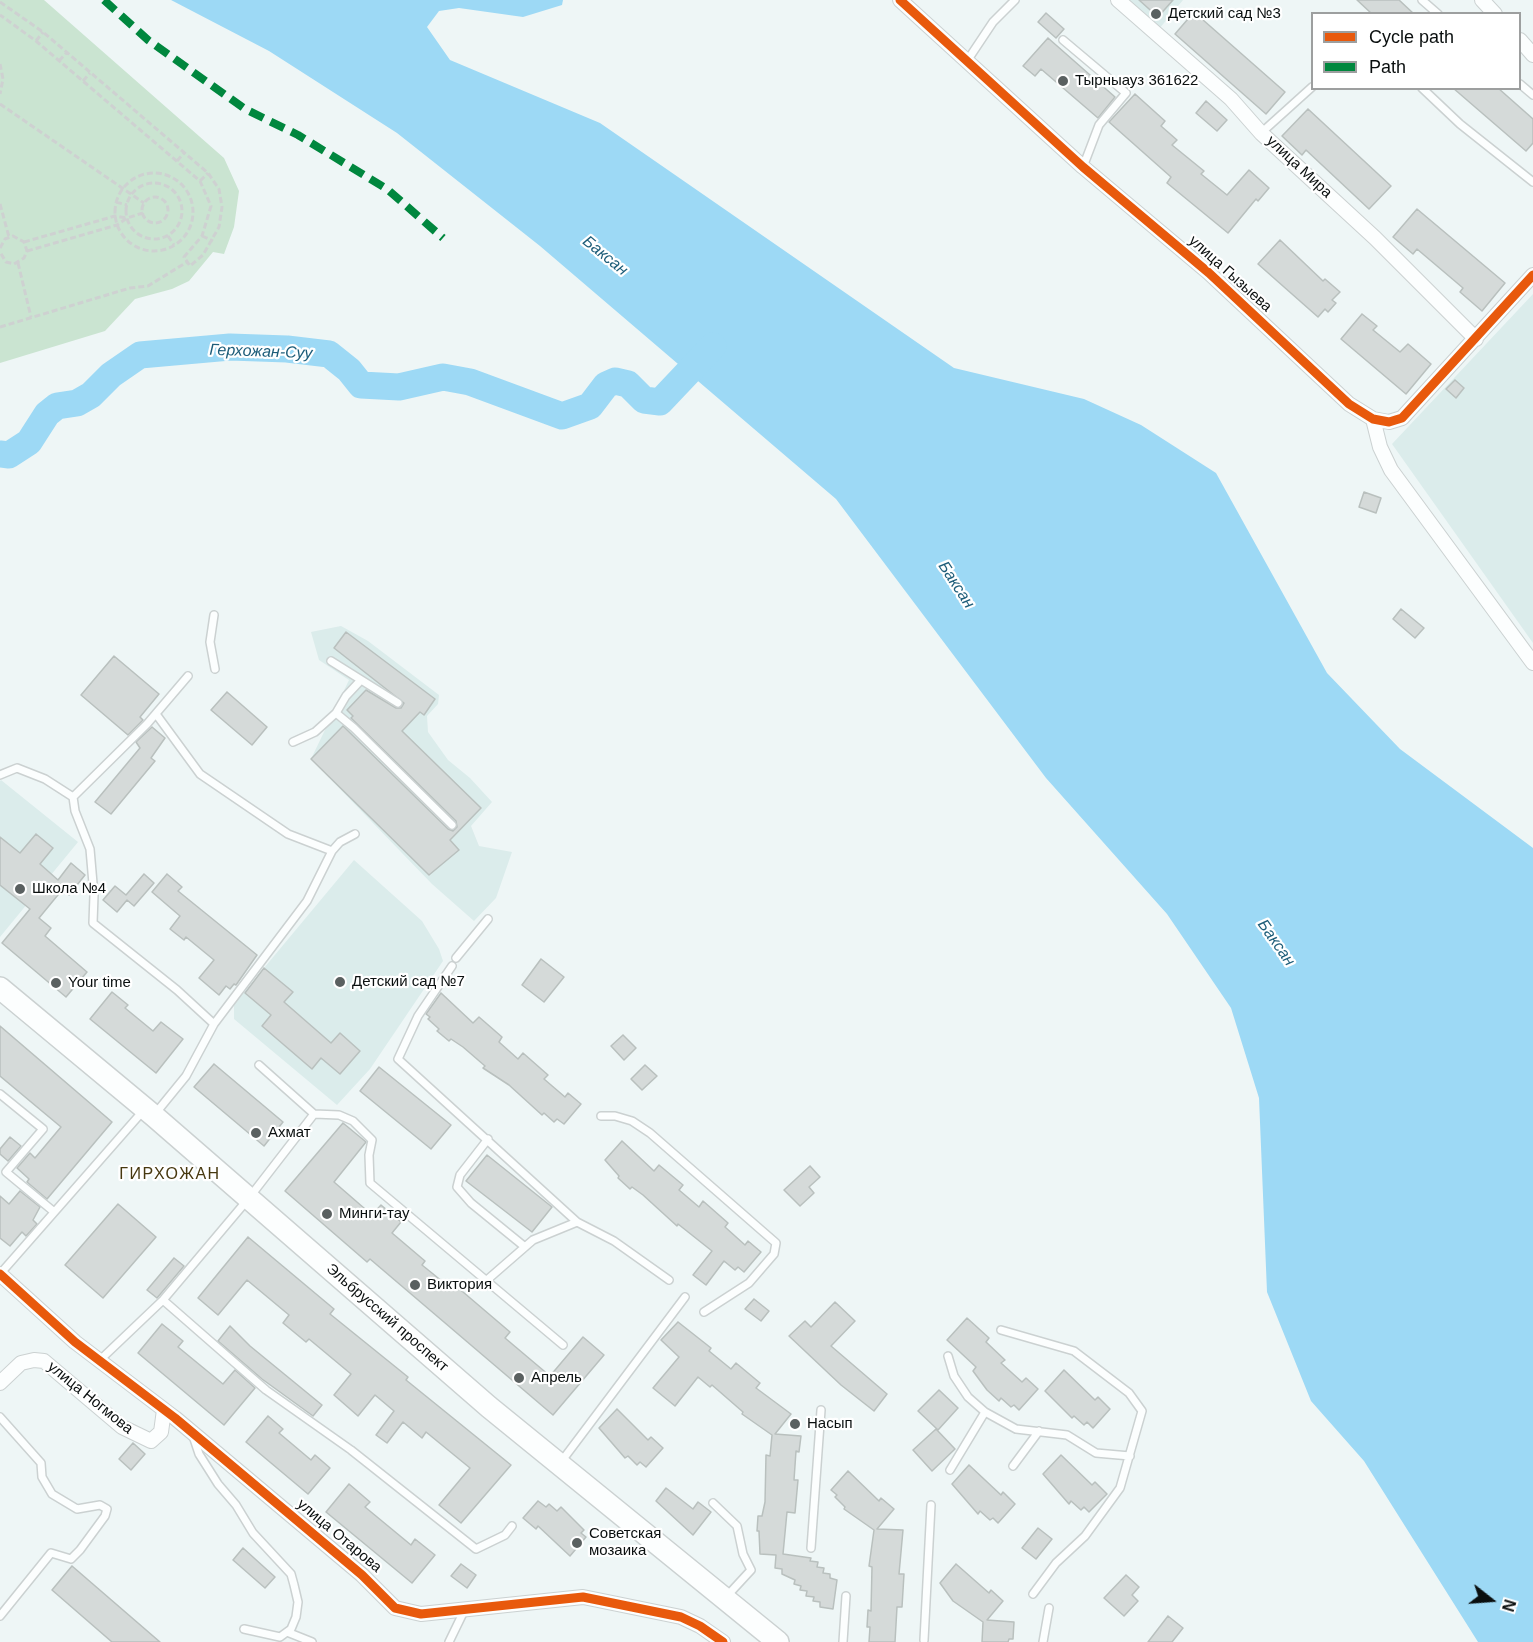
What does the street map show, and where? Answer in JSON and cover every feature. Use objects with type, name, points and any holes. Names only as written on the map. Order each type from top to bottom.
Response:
[{"type":"main road","name":"Эльбрусский проспект","points":[[0,988],[149,1112],[480,1399],[778,1642]]},
{"type":"street","name":"улица Гызыева","points":[[900,0],[1083,167],[1209,273],[1349,404],[1373,419]]},
{"type":"street","name":"улица Мира","points":[[1118,0],[1222,91],[1261,133],[1375,238],[1476,339]]},
{"type":"street","points":[[1482,0],[1494,12]]},
{"type":"street","points":[[1521,41],[1533,55]]},
{"type":"street","points":[[1533,275],[1402,418],[1389,422],[1373,419],[1380,447],[1391,470],[1533,663]]},
{"type":"street","name":"улица Отарова","points":[[0,1274],[75,1342],[191,1431],[362,1575],[395,1608],[421,1614],[583,1597],[681,1617],[700,1626],[723,1642]]},
{"type":"street","name":"улица Ногмова","points":[[0,1383],[21,1364],[34,1360],[44,1361],[122,1427],[151,1441],[161,1432],[164,1410]]},
{"type":"lane","points":[[966,62],[993,22],[1015,0]]},
{"type":"lane","points":[[1422,0],[1436,12]]},
{"type":"lane","points":[[1063,40],[1126,93],[1099,125],[1083,167]]},
{"type":"lane","points":[[1521,85],[1533,95]]},
{"type":"lane","points":[[1261,133],[1311,88]]},
{"type":"lane","points":[[1424,90],[1478,139],[1533,182]]},
{"type":"lane","points":[[214,615],[210,642],[215,669]]},
{"type":"lane","points":[[331,661],[398,703]]},
{"type":"lane","points":[[73,797],[156,714],[188,676]]},
{"type":"lane","points":[[293,742],[315,732],[336,714],[346,696],[361,680]]},
{"type":"lane","points":[[156,714],[200,774],[288,834],[332,851]]},
{"type":"lane","points":[[336,714],[354,728],[452,825]]},
{"type":"lane","points":[[0,775],[17,768],[45,779],[73,797],[75,811],[90,849],[94,895],[93,923],[177,990],[214,1024]]},
{"type":"lane","points":[[0,1274],[53,1211],[186,1076],[214,1024],[307,901],[332,851],[340,842],[354,834]]},
{"type":"lane","points":[[456,958],[488,919]]},
{"type":"lane","points":[[452,966],[418,1016],[398,1059],[488,1138],[578,1222],[614,1241],[669,1280]]},
{"type":"lane","points":[[260,1065],[314,1114],[339,1115],[353,1121],[372,1140],[369,1155],[370,1182],[563,1346]]},
{"type":"lane","points":[[0,1094],[43,1129],[3,1171],[53,1211]]},
{"type":"lane","points":[[100,1360],[163,1300],[249,1198],[314,1114]]},
{"type":"lane","points":[[601,1116],[615,1116],[632,1121],[650,1133],[776,1243],[774,1254],[749,1283],[704,1312]]},
{"type":"lane","points":[[488,1138],[460,1175],[457,1187],[471,1203],[525,1247]]},
{"type":"lane","points":[[487,1280],[534,1240],[559,1227],[578,1222]]},
{"type":"lane","points":[[559,1464],[667,1317],[685,1297]]},
{"type":"lane","points":[[163,1300],[266,1390],[351,1450],[476,1549],[505,1535],[512,1526]]},
{"type":"lane","points":[[1001,1330],[1074,1351],[1129,1393],[1142,1411],[1120,1488],[1085,1536],[1056,1563],[1033,1594]]},
{"type":"lane","points":[[948,1356],[954,1376],[968,1397],[985,1412],[1016,1429],[1067,1435],[1096,1453],[1130,1456]]},
{"type":"lane","points":[[810,1548],[821,1410]]},
{"type":"lane","points":[[950,1470],[985,1412]]},
{"type":"lane","points":[[0,1417],[41,1463],[42,1477],[52,1494],[77,1509],[100,1505],[107,1509],[105,1516],[80,1550],[71,1559],[51,1553],[0,1616]]},
{"type":"lane","points":[[191,1431],[199,1454],[218,1484],[236,1505],[253,1533],[291,1574],[298,1602],[296,1617],[287,1632],[280,1636],[244,1629]]},
{"type":"lane","points":[[1013,1466],[1039,1431]]},
{"type":"lane","points":[[713,1503],[737,1526],[743,1554],[751,1570],[725,1599]]},
{"type":"lane","points":[[924,1640],[931,1504]]},
{"type":"lane","points":[[843,1642],[846,1596]]},
{"type":"lane","points":[[1043,1642],[1049,1608]]},
{"type":"lane","points":[[449,1642],[465,1609]]},
{"type":"lane","points":[[287,1632],[312,1642]]},
{"type":"path","points":[[0,2],[43,32],[208,173],[219,189],[222,207],[219,227],[203,255],[190,266],[184,257],[202,236],[211,206],[200,181],[36,41],[0,15]]},
{"type":"path","points":[[10,22],[17,14]]},
{"type":"path","points":[[36,41],[43,32]]},
{"type":"path","points":[[59,61],[67,52]]},
{"type":"path","points":[[0,65],[0,94]]},
{"type":"path","points":[[83,81],[90,73]]},
{"type":"path","points":[[107,101],[114,93]]},
{"type":"path","points":[[0,104],[144,203]]},
{"type":"path","points":[[130,121],[137,112]]},
{"type":"path","points":[[153,141],[160,132]]},
{"type":"path","points":[[177,161],[184,153]]},
{"type":"path","points":[[148,173],[164,174],[178,180],[188,192],[192,206],[192,221],[186,235],[174,245],[156,251],[146,250],[128,242],[117,225],[116,202],[122,189],[134,178],[148,173]]},
{"type":"path","points":[[200,181],[208,173]]},
{"type":"path","points":[[161,183],[164,174]]},
{"type":"path","points":[[134,178],[140,186]]},
{"type":"path","points":[[161,183],[171,188],[179,197],[182,219],[168,236],[154,239],[140,235],[127,218],[127,205],[131,195],[140,186],[161,183]]},
{"type":"path","points":[[179,197],[188,192]]},
{"type":"path","points":[[152,197],[162,199],[168,212],[158,222],[149,221],[143,213],[144,203],[152,197]]},
{"type":"path","points":[[116,202],[127,205]]},
{"type":"path","points":[[0,204],[9,237]]},
{"type":"path","points":[[211,206],[222,207]]},
{"type":"path","points":[[27,251],[117,225],[127,218],[143,213]]},
{"type":"path","points":[[24,242],[115,216],[127,218]]},
{"type":"path","points":[[182,219],[192,221]]},
{"type":"path","points":[[93,222],[96,231]]},
{"type":"path","points":[[60,232],[62,241]]},
{"type":"path","points":[[168,236],[174,245]]},
{"type":"path","points":[[202,236],[213,241]]},
{"type":"path","points":[[0,252],[1,259],[10,263],[18,263],[24,258],[27,251],[24,242],[17,237],[9,237]]},
{"type":"path","points":[[0,248],[9,237]]},
{"type":"path","points":[[0,327],[130,288],[148,286],[187,262]]},
{"type":"path","points":[[18,263],[31,317]]},
{"type":"shaded area","name":"Детский сад №3","points":[[1124,0],[1183,0],[1159,29]]},
{"type":"shaded area","points":[[1533,294],[1533,643],[1392,444]]},
{"type":"shaded area","points":[[341,626],[368,641],[439,695],[438,704],[427,716],[428,732],[448,760],[470,778],[492,802],[471,826],[479,846],[512,852],[496,898],[474,921],[432,884],[311,759],[349,680],[319,660],[311,632]]},
{"type":"shaded area","name":"Школа №4","points":[[0,781],[78,842],[0,937]]},
{"type":"shaded area","name":"Детский сад №7","points":[[354,860],[422,921],[439,949],[443,961],[370,1069],[337,1105],[234,1019],[234,1004]]},
{"type":"green space","points":[[0,0],[44,0],[224,158],[239,191],[234,227],[224,254],[213,252],[189,281],[172,289],[135,299],[105,331],[0,363]]},
{"type":"water","name":"Баксан","points":[[171,0],[563,0],[562,5],[523,17],[459,8],[439,11],[427,27],[450,60],[600,123],[954,368],[1084,399],[1141,425],[1216,473],[1327,673],[1400,749],[1533,848],[1533,1642],[1478,1642],[1364,1461],[1311,1401],[1267,1292],[1259,1098],[1231,1008],[1167,914],[1046,778],[836,499],[540,246],[397,133],[269,51]]},
{"type":"building","points":[[1139,0],[1173,0],[1158,17]]},
{"type":"building","points":[[1357,0],[1399,0],[1412,12],[1370,12]]},
{"type":"building","points":[[1194,12],[1285,92],[1266,114],[1175,34]]},
{"type":"building","points":[[1046,13],[1064,29],[1056,38],[1038,22]]},
{"type":"building","points":[[1048,38],[1115,97],[1098,118],[1041,69],[1035,76],[1023,66]]},
{"type":"building","points":[[1455,90],[1500,90],[1533,119],[1533,143],[1526,151]]},
{"type":"building","points":[[1135,94],[1165,121],[1161,126],[1177,140],[1172,145],[1204,171],[1201,174],[1227,195],[1249,170],[1269,188],[1258,201],[1256,199],[1228,233],[1167,183],[1171,177],[1109,122]]},
{"type":"building","points":[[1206,101],[1227,120],[1217,131],[1196,113]]},
{"type":"building","points":[[1308,109],[1391,186],[1369,209],[1306,150],[1302,155],[1282,136]]},
{"type":"building","points":[[1417,209],[1505,283],[1482,311],[1460,292],[1463,288],[1417,249],[1413,254],[1393,237]]},
{"type":"building","points":[[1280,240],[1323,281],[1325,279],[1340,292],[1332,300],[1336,303],[1328,312],[1325,309],[1318,317],[1258,264]]},
{"type":"building","points":[[1362,314],[1377,326],[1373,330],[1400,352],[1408,344],[1431,364],[1406,394],[1341,339]]},
{"type":"building","points":[[1455,380],[1464,388],[1456,398],[1446,389]]},
{"type":"building","points":[[1364,492],[1381,498],[1376,513],[1359,507]]},
{"type":"building","points":[[1401,609],[1424,628],[1415,638],[1393,619]]},
{"type":"building","points":[[346,632],[435,699],[424,715],[420,712],[402,731],[481,808],[450,840],[459,850],[429,875],[311,759],[343,726],[448,829],[453,831],[457,827],[456,821],[351,718],[353,716],[347,710],[366,690],[396,708],[401,708],[404,703],[334,648]]},
{"type":"building","points":[[114,656],[159,694],[140,717],[143,720],[128,735],[81,695]]},
{"type":"building","points":[[227,692],[267,727],[252,745],[211,710]]},
{"type":"building","points":[[152,727],[165,738],[151,758],[155,761],[111,814],[95,802],[140,748],[136,742]]},
{"type":"building","points":[[36,834],[53,848],[40,864],[58,880],[71,863],[85,875],[69,895],[62,890],[39,918],[51,928],[45,936],[87,972],[66,997],[2,943],[30,909],[0,885],[0,837],[20,853]]},
{"type":"building","points":[[144,874],[154,883],[134,906],[127,900],[117,912],[103,900],[115,886],[126,895]]},
{"type":"building","points":[[167,874],[182,887],[178,891],[257,955],[236,985],[234,984],[230,989],[226,986],[219,995],[199,978],[214,960],[186,937],[184,940],[170,929],[180,916],[152,892]]},
{"type":"building","points":[[541,959],[564,977],[544,1002],[522,985]]},
{"type":"building","points":[[264,968],[293,992],[284,1002],[331,1043],[340,1033],[360,1051],[340,1074],[321,1058],[312,1069],[262,1026],[271,1015],[245,993]]},
{"type":"building","points":[[112,992],[128,1005],[125,1008],[153,1031],[161,1022],[183,1039],[156,1073],[90,1019]]},
{"type":"building","points":[[441,993],[473,1023],[479,1017],[502,1037],[499,1042],[518,1059],[523,1053],[548,1075],[544,1079],[565,1097],[568,1093],[581,1104],[564,1124],[557,1119],[554,1122],[544,1113],[542,1115],[509,1085],[483,1068],[485,1066],[463,1047],[451,1039],[449,1041],[437,1031],[439,1029],[426,1014]]},
{"type":"building","points":[[0,1026],[112,1122],[47,1199],[27,1182],[29,1179],[17,1168],[30,1153],[35,1158],[61,1127],[0,1076]]},
{"type":"building","points":[[623,1035],[636,1048],[624,1060],[611,1046]]},
{"type":"building","points":[[214,1064],[283,1122],[264,1146],[194,1087]]},
{"type":"building","points":[[645,1065],[657,1076],[642,1090],[631,1079]]},
{"type":"building","points":[[379,1067],[451,1125],[431,1149],[360,1091]]},
{"type":"building","points":[[343,1123],[366,1142],[334,1182],[372,1215],[381,1205],[401,1222],[392,1233],[425,1261],[422,1265],[453,1290],[456,1286],[510,1332],[505,1338],[550,1376],[583,1337],[604,1355],[553,1415],[370,1259],[367,1262],[285,1191]]},
{"type":"building","points":[[10,1137],[21,1146],[8,1161],[0,1154],[0,1149]]},
{"type":"building","points":[[622,1141],[654,1171],[659,1165],[683,1185],[679,1190],[699,1207],[703,1201],[728,1223],[725,1227],[745,1245],[748,1241],[761,1252],[744,1272],[738,1267],[735,1270],[724,1261],[706,1285],[693,1275],[712,1251],[678,1224],[677,1226],[643,1195],[632,1187],[630,1189],[618,1178],[619,1176],[605,1160]]},
{"type":"building","points":[[487,1155],[552,1207],[532,1232],[466,1181]]},
{"type":"building","points":[[810,1166],[820,1177],[809,1187],[814,1193],[800,1206],[784,1190]]},
{"type":"building","points":[[20,1191],[40,1207],[33,1220],[37,1224],[26,1236],[22,1232],[10,1246],[0,1238],[0,1196],[9,1204]]},
{"type":"building","points":[[118,1204],[156,1237],[103,1298],[65,1265]]},
{"type":"building","points":[[248,1237],[334,1309],[330,1314],[408,1377],[406,1380],[511,1465],[461,1523],[439,1505],[470,1468],[426,1432],[422,1438],[403,1422],[387,1443],[376,1435],[394,1411],[375,1395],[358,1416],[334,1395],[351,1374],[309,1339],[306,1342],[283,1323],[289,1315],[247,1280],[218,1315],[198,1298]]},
{"type":"building","points":[[174,1258],[184,1266],[157,1298],[147,1290]]},
{"type":"building","points":[[754,1299],[769,1311],[761,1321],[745,1309]]},
{"type":"building","points":[[835,1302],[855,1321],[831,1346],[887,1394],[874,1411],[841,1385],[789,1336],[805,1321],[811,1327]]},
{"type":"building","points":[[967,1318],[989,1338],[986,1342],[1005,1360],[1001,1363],[1022,1382],[1026,1378],[1038,1389],[1019,1410],[1014,1405],[1011,1407],[1001,1398],[999,1401],[987,1390],[973,1371],[976,1367],[947,1340]]},
{"type":"building","points":[[678,1322],[711,1348],[709,1351],[731,1369],[736,1363],[760,1383],[756,1388],[791,1414],[775,1434],[801,1436],[799,1452],[796,1451],[794,1480],[798,1480],[795,1513],[787,1512],[783,1554],[811,1558],[810,1561],[818,1562],[817,1567],[824,1568],[823,1573],[830,1574],[830,1578],[837,1580],[833,1609],[820,1607],[820,1602],[813,1601],[814,1597],[806,1596],[807,1591],[800,1590],[801,1586],[794,1584],[795,1580],[782,1574],[782,1569],[775,1568],[776,1555],[760,1554],[758,1516],[762,1516],[765,1502],[766,1455],[770,1456],[772,1435],[742,1414],[743,1412],[712,1385],[710,1387],[698,1377],[675,1406],[653,1388],[679,1357],[661,1340]]},
{"type":"building","points":[[162,1324],[183,1341],[178,1347],[223,1384],[235,1370],[255,1388],[224,1425],[138,1353]]},
{"type":"building","points":[[230,1326],[250,1346],[322,1405],[313,1416],[262,1379],[218,1341]]},
{"type":"building","points":[[1064,1370],[1095,1400],[1098,1397],[1110,1409],[1093,1428],[1087,1422],[1084,1425],[1074,1416],[1072,1418],[1045,1391]]},
{"type":"building","points":[[939,1390],[958,1408],[938,1430],[918,1411]]},
{"type":"building","points":[[617,1409],[648,1440],[651,1437],[663,1448],[646,1467],[640,1462],[637,1465],[628,1456],[625,1458],[599,1428]]},
{"type":"building","points":[[268,1416],[283,1429],[279,1433],[311,1460],[315,1455],[330,1468],[308,1494],[246,1442]]},
{"type":"building","points":[[936,1429],[955,1449],[932,1471],[913,1450]]},
{"type":"building","points":[[133,1443],[145,1454],[131,1470],[119,1459]]},
{"type":"building","points":[[1061,1455],[1092,1485],[1095,1482],[1107,1494],[1089,1512],[1084,1507],[1081,1510],[1071,1501],[1069,1504],[1043,1474]]},
{"type":"building","points":[[969,1465],[1001,1495],[1003,1492],[1015,1504],[998,1523],[993,1518],[990,1520],[980,1511],[978,1514],[952,1484]]},
{"type":"building","points":[[848,1471],[879,1501],[881,1498],[894,1509],[877,1529],[903,1530],[899,1574],[904,1574],[902,1607],[897,1607],[895,1642],[869,1642],[870,1627],[867,1627],[868,1610],[871,1611],[872,1567],[869,1566],[874,1530],[844,1509],[845,1507],[835,1497],[837,1495],[831,1490]]},
{"type":"building","points":[[349,1484],[370,1502],[365,1507],[411,1545],[415,1539],[435,1555],[412,1583],[326,1512]]},
{"type":"building","points":[[666,1488],[693,1509],[698,1502],[711,1512],[693,1535],[656,1501]]},
{"type":"building","points":[[538,1501],[546,1507],[549,1504],[557,1511],[561,1507],[584,1530],[581,1533],[586,1537],[570,1556],[538,1526],[536,1529],[523,1518]]},
{"type":"building","points":[[1038,1528],[1052,1539],[1036,1559],[1022,1548]]},
{"type":"building","points":[[243,1548],[275,1577],[265,1588],[233,1560]]},
{"type":"building","points":[[461,1564],[476,1575],[467,1588],[451,1576]]},
{"type":"building","points":[[956,1564],[989,1593],[991,1590],[1003,1601],[987,1620],[1014,1622],[1013,1639],[1009,1639],[1008,1642],[982,1642],[983,1622],[953,1601],[940,1583]]},
{"type":"building","points":[[72,1566],[160,1642],[112,1642],[52,1590]]},
{"type":"building","points":[[1126,1575],[1139,1587],[1132,1595],[1138,1601],[1124,1616],[1104,1598]]},
{"type":"building","points":[[1168,1616],[1183,1628],[1172,1642],[1148,1642]]},
{"type":"waterway","name":"Герхожан-Суу","points":[[0,454],[9,455],[29,442],[47,414],[57,406],[77,403],[91,395],[111,375],[140,355],[230,347],[287,349],[329,354],[349,370],[361,385],[399,387],[443,377],[470,382],[562,416],[590,406],[606,385],[615,381],[628,384],[644,400],[660,402],[713,346]]},
{"type":"marked path","points":[[104,0],[148,40],[245,109],[298,135],[387,189],[443,238]]},
{"type":"cycle path","points":[[900,0],[1083,167],[1209,273],[1349,404],[1373,419],[1389,422],[1402,418],[1533,275]]},
{"type":"cycle path","points":[[0,1274],[75,1342],[175,1418],[362,1575],[395,1608],[421,1614],[583,1597],[681,1617],[700,1626],[723,1642]]},
{"type":"place","name":"Детский сад №3","points":[[1156,14]]},
{"type":"place","name":"Тырныауз 361622","points":[[1063,81]]},
{"type":"place","name":"Школа №4","points":[[20,889]]},
{"type":"place","name":"Детский сад №7","points":[[340,982]]},
{"type":"place","name":"Your time","points":[[56,983]]},
{"type":"place","name":"Ахмат","points":[[256,1133]]},
{"type":"place","name":"Минги-тау","points":[[327,1214]]},
{"type":"place","name":"Виктория","points":[[415,1285]]},
{"type":"place","name":"Апрель","points":[[519,1378]]},
{"type":"place","name":"Насып","points":[[795,1424]]},
{"type":"place","name":"Советская мозаика","points":[[577,1543]]},
{"type":"district","name":"ГИРХОЖАН","points":[[170,1175]]}]
